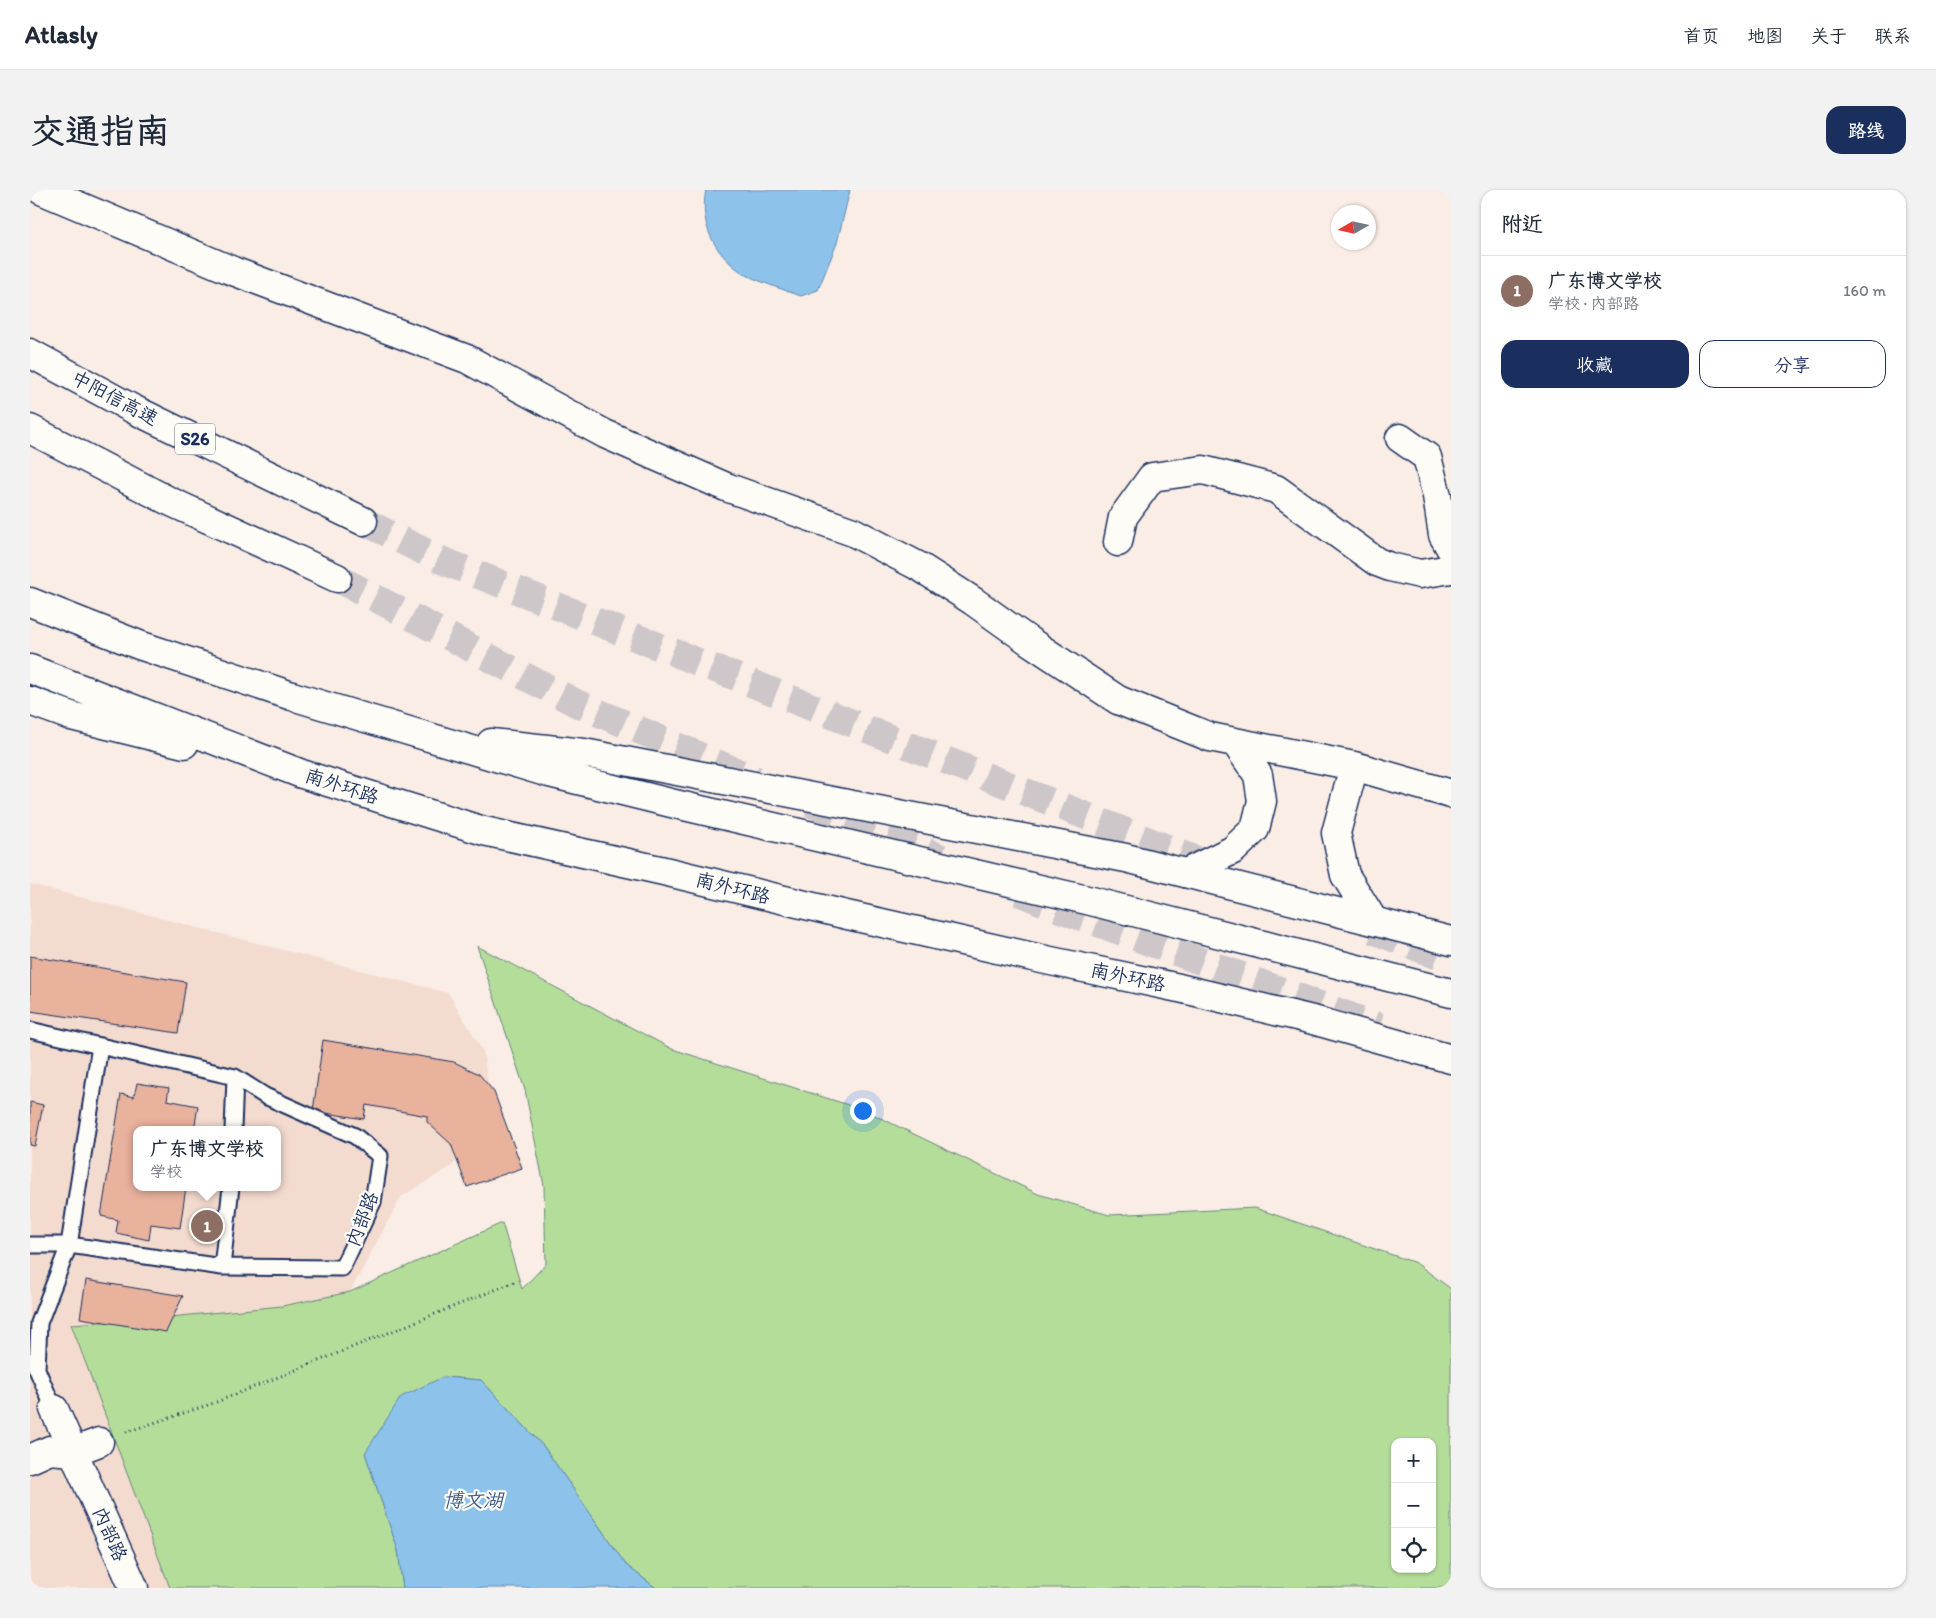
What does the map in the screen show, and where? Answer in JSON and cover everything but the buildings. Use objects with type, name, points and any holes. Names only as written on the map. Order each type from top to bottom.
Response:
[{"type":"main road","points":[[42,190],[233,271],[467,359],[605,434],[726,487],[853,532],[920,567],[1118,700],[1210,737],[1354,766],[1451,794]]},
{"type":"main road","name":"中阳信高速","points":[[30,353],[133,409],[363,521]]},
{"type":"main road","points":[[30,429],[167,500],[337,578]]},
{"type":"main road","points":[[1400,438],[1428,457],[1443,535],[1451,549]]},
{"type":"main road","points":[[1118,542],[1123,517],[1152,477],[1203,470],[1276,489],[1376,562],[1420,574],[1451,569]]},
{"type":"main road","points":[[30,602],[139,645],[418,734],[558,775],[674,804],[1087,900],[1451,993]]},
{"type":"main road","name":"南外环路","points":[[30,669],[302,774],[484,831],[673,873],[876,922],[1179,988],[1313,1020],[1451,1059]]},
{"type":"main road","points":[[30,701],[71,716],[302,774]]},
{"type":"main road","points":[[418,734],[584,753],[1126,858],[1451,941]]},
{"type":"main road","points":[[1186,873],[1234,850],[1255,829],[1262,801],[1258,774],[1235,742]]},
{"type":"main road","points":[[1354,766],[1336,833],[1345,875],[1373,920]]},
{"type":"main road","name":"内部路","points":[[54,1409],[134,1588]]},
{"type":"main road","points":[[30,1459],[50,1450],[73,1452],[99,1442]]},
{"type":"lane","name":"内部路","points":[[30,1030],[235,1077],[265,1096],[355,1136],[380,1156],[373,1202],[342,1268],[222,1267],[69,1245],[30,1245]]},
{"type":"lane","points":[[36,1368],[39,1323],[69,1245],[100,1046]]},
{"type":"lane","points":[[233,1126],[235,1077]]},
{"type":"lane","points":[[222,1267],[231,1191]]},
{"type":"lane","points":[[30,1352],[54,1409]]},
{"type":"path","points":[[99,1442],[214,1403],[517,1280]]},
{"type":"shaded area","points":[[30,884],[448,993],[483,1051],[489,1089],[482,1138],[449,1168],[401,1197],[341,1309],[359,1588],[30,1588]]},
{"type":"green space","points":[[477,946],[672,1049],[864,1110],[1038,1194],[1109,1215],[1255,1208],[1416,1263],[1451,1289],[1451,1588],[656,1588],[626,1565],[544,1447],[481,1380],[443,1377],[365,1453],[398,1550],[403,1588],[170,1588],[71,1324],[282,1306],[350,1292],[502,1223],[522,1289],[546,1264],[544,1186],[525,1090]]},
{"type":"water","points":[[706,190],[850,190],[837,243],[818,290],[801,296],[743,273],[724,257],[711,237],[707,226],[704,203]]},
{"type":"water","name":"博文湖","points":[[443,1377],[481,1380],[544,1447],[626,1565],[656,1588],[403,1588],[398,1550],[365,1453],[401,1397]]},
{"type":"tunnel","points":[[363,521],[441,560],[1222,870]]},
{"type":"tunnel","points":[[337,578],[578,704],[756,780]]},
{"type":"tunnel","points":[[810,803],[941,858]]},
{"type":"tunnel","points":[[1019,892],[1052,906],[1379,1027]]},
{"type":"tunnel","points":[[1373,930],[1451,961]]},
{"type":"place","name":"广东博文学校","points":[[207,1226]]}]
